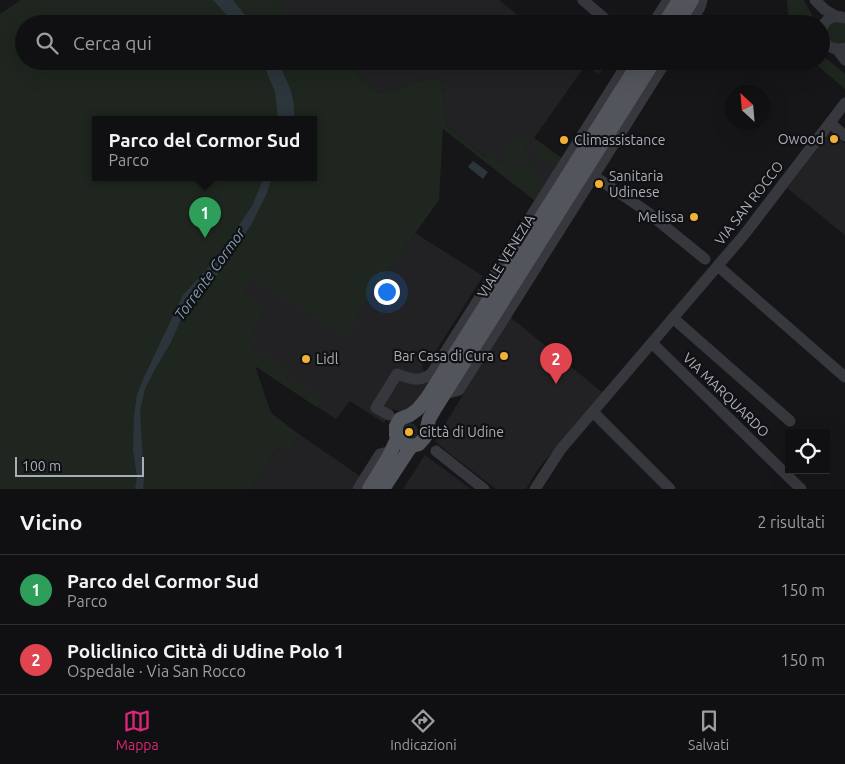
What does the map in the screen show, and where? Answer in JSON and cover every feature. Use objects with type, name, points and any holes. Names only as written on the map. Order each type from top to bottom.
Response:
[{"type":"main road","points":[[670,15],[679,0]]},
{"type":"main road","points":[[683,15],[692,0]]},
{"type":"main road","name":"VIALE VENEZIA","points":[[370,489],[395,440],[397,423],[427,398],[634,70]]},
{"type":"main road","name":"VIALE VENEZIA","points":[[388,485],[420,439],[431,415],[648,70]]},
{"type":"main road","points":[[395,440],[402,444],[420,439],[421,419],[407,416]]},
{"type":"street","points":[[583,0],[600,15]]},
{"type":"street","points":[[659,15],[668,0]]},
{"type":"street","points":[[695,15],[702,0]]},
{"type":"street","points":[[817,3],[841,17]]},
{"type":"street","points":[[841,48],[845,60]]},
{"type":"street","name":"VIALE VENEZIA","points":[[407,416],[389,415],[376,408],[397,374],[417,380],[432,373],[623,70]]},
{"type":"street","name":"VIALE VENEZIA","points":[[445,394],[459,390],[660,70]]},
{"type":"street","name":"VIA SAN ROCCO","points":[[535,489],[553,460],[753,224],[845,104]]},
{"type":"street","points":[[830,124],[845,136]]},
{"type":"street","points":[[594,176],[646,211],[705,259]]},
{"type":"street","points":[[718,266],[845,377]]},
{"type":"street","points":[[673,318],[790,421]]},
{"type":"street","name":"VIA MARQUARDO","points":[[652,343],[801,489]]},
{"type":"street","points":[[593,412],[670,489]]},
{"type":"street","points":[[389,415],[395,440]]},
{"type":"street","points":[[420,439],[484,489]]},
{"type":"street","name":"VIALE VENEZIA","points":[[358,489],[380,454],[395,440]]},
{"type":"shaded area","points":[[21,0],[277,0],[293,15],[15,15],[15,70],[354,70],[380,94],[431,77],[439,78],[443,86],[447,126],[485,157],[488,155],[503,165],[526,165],[531,167],[540,180],[541,192],[535,201],[443,129],[439,200],[355,317],[351,339],[251,278],[244,295],[257,302],[255,305],[260,308],[262,306],[263,313],[251,331],[253,332],[249,338],[253,350],[289,371],[286,376],[323,399],[318,408],[255,366],[271,413],[300,435],[289,450],[277,449],[251,489],[0,489],[0,14]]},
{"type":"shaded area","points":[[277,0],[499,0],[518,15],[293,15]]},
{"type":"shaded area","points":[[787,0],[804,0],[812,15],[788,15]]},
{"type":"shaded area","points":[[845,20],[845,45],[830,45],[830,23]]},
{"type":"shaded area","points":[[830,62],[845,74],[845,89],[823,70],[830,70]]},
{"type":"shaded area","points":[[354,70],[582,70],[534,138],[563,159],[537,198],[447,126],[443,86],[439,78],[431,77],[380,94]]},
{"type":"shaded area","points":[[592,70],[602,70],[599,74]]},
{"type":"shaded area","points":[[830,132],[845,144],[845,235],[787,188]]},
{"type":"shaded area","points":[[521,133],[529,160],[505,158],[504,155]]},
{"type":"shaded area","points":[[534,138],[563,159],[560,163],[547,161],[537,156],[532,142]]},
{"type":"shaded area","points":[[415,233],[483,276],[434,354],[429,354],[422,366],[429,383],[412,408],[400,412],[393,409],[384,423],[350,401],[336,419],[223,345],[251,278],[355,317]]},
{"type":"shaded area","points":[[510,317],[603,393],[538,469],[526,489],[496,489],[435,441]]},
{"type":"shaded area","points":[[410,423],[416,425],[418,431],[416,437],[410,439],[404,437],[402,431],[404,425]]},
{"type":"shaded area","points":[[300,435],[360,476],[352,489],[251,489],[277,449],[289,450]]},
{"type":"shaded area","points":[[425,455],[471,489],[403,489]]},
{"type":"water","points":[[213,0],[233,0],[245,15],[227,15]]},
{"type":"water","points":[[266,70],[282,70],[294,102],[294,116],[278,116],[275,92]]},
{"type":"water","points":[[473,161],[488,172],[483,179],[468,167]]},
{"type":"water","name":"Torrente Cormor","points":[[262,181],[271,181],[251,225],[211,284],[183,315],[171,342],[145,389],[140,411],[144,480],[143,489],[135,489],[137,477],[133,450],[134,415],[137,395],[144,377],[183,295],[217,258],[252,206]]},
{"type":"place","name":"Owood","points":[[834,139]]},
{"type":"place","name":"Climassistance","points":[[564,140]]},
{"type":"place","name":"Sanitaria Udinese","points":[[599,184]]},
{"type":"place","name":"Melissa","points":[[694,217]]},
{"type":"place","name":"Parco del Cormor Sud","points":[[205,238]]},
{"type":"place","name":"Bar Casa di Cura","points":[[504,356]]},
{"type":"place","name":"Lidl","points":[[306,359]]},
{"type":"place","name":"Policlinico Città di Udine Polo 1","points":[[556,384]]},
{"type":"place","name":"Città di Udine","points":[[409,432]]}]
